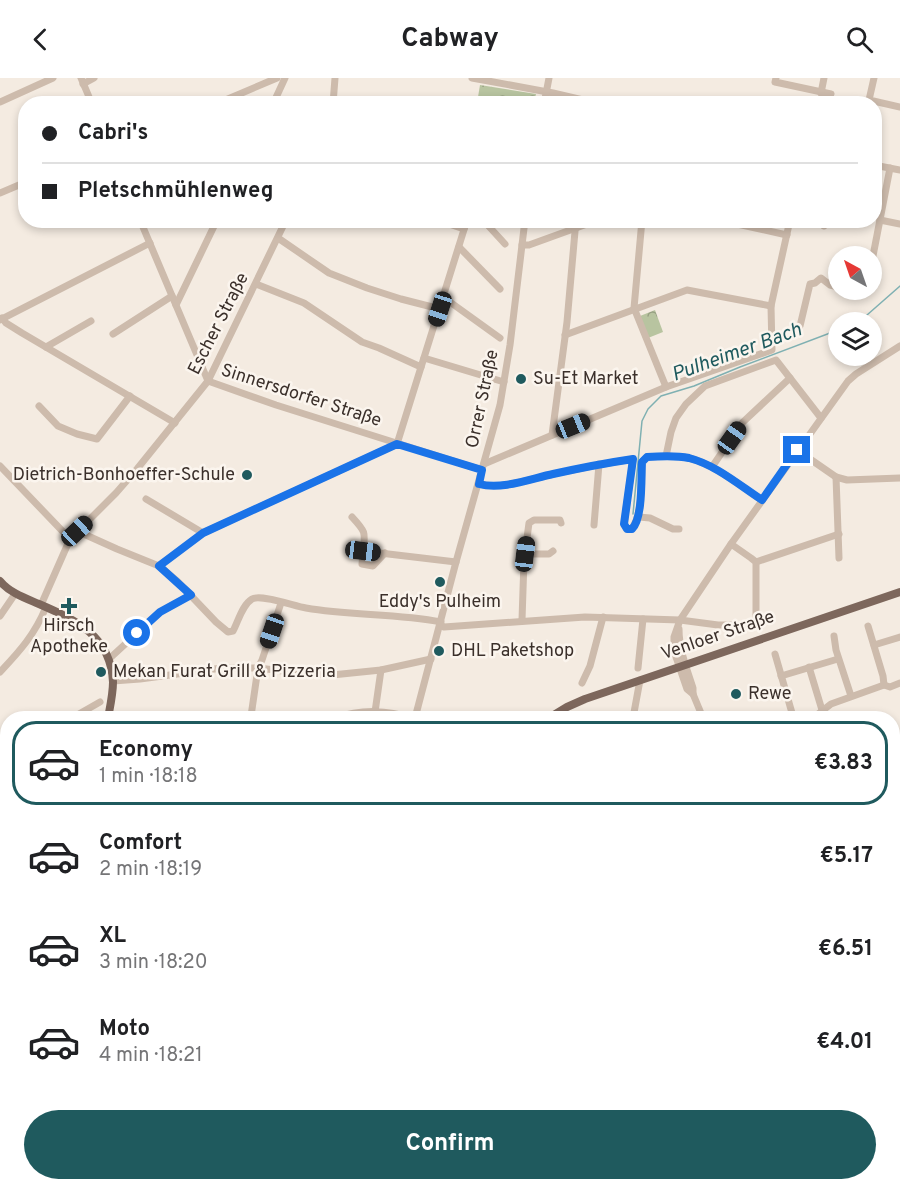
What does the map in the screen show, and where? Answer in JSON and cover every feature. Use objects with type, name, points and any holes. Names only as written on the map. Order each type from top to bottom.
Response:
[{"type":"main road","points":[[0,581],[5,588],[15,594],[73,619],[85,627],[104,648],[110,659],[113,681],[109,711]]},
{"type":"main road","name":"Venloer Straße","points":[[560,711],[585,699],[682,665],[900,592]]},
{"type":"street","points":[[0,102],[53,78]]},
{"type":"street","points":[[89,96],[82,81],[94,78]]},
{"type":"street","points":[[235,96],[277,78]]},
{"type":"street","points":[[277,96],[285,78]]},
{"type":"street","points":[[334,96],[335,78]]},
{"type":"street","points":[[472,78],[493,80],[565,96]]},
{"type":"street","points":[[545,96],[549,78]]},
{"type":"street","points":[[776,78],[775,82],[831,94]]},
{"type":"street","points":[[821,93],[824,78]]},
{"type":"street","points":[[870,96],[874,78]]},
{"type":"street","points":[[882,103],[900,107]]},
{"type":"street","points":[[882,166],[900,170]]},
{"type":"street","points":[[882,210],[890,168]]},
{"type":"street","points":[[0,193],[18,185]]},
{"type":"street","points":[[882,220],[900,224]]},
{"type":"street","name":"Sinnersdorfer Straße","points":[[143,228],[208,381],[397,444],[483,467]]},
{"type":"street","points":[[176,306],[213,228]]},
{"type":"street","name":"Escher Straße","points":[[0,672],[22,650],[41,619],[70,539],[116,493],[208,381],[282,228]]},
{"type":"street","points":[[159,566],[203,533],[397,444],[459,247],[464,229],[461,228]]},
{"type":"street","points":[[490,228],[505,244]]},
{"type":"street","name":"Orrer Straße","points":[[416,711],[500,405],[510,345],[524,228]]},
{"type":"street","points":[[641,228],[634,308],[666,387]]},
{"type":"street","points":[[755,228],[787,235]]},
{"type":"street","points":[[483,467],[666,387],[772,350],[771,306],[788,228]]},
{"type":"street","points":[[875,246],[878,228]]},
{"type":"street","points":[[522,245],[529,245],[575,229],[565,335],[552,435]]},
{"type":"street","points":[[278,238],[329,273],[393,296],[440,309]]},
{"type":"street","points":[[150,243],[1,319],[175,423]]},
{"type":"street","points":[[459,247],[500,289]]},
{"type":"street","points":[[800,326],[810,284],[820,278],[828,284]]},
{"type":"street","points":[[256,284],[304,303],[362,342],[421,367]]},
{"type":"street","points":[[565,335],[687,290],[771,306]]},
{"type":"street","points":[[113,334],[172,296]]},
{"type":"street","points":[[443,297],[500,338]]},
{"type":"street","points":[[46,347],[91,321]]},
{"type":"street","points":[[700,711],[693,688],[682,665],[679,642],[680,620],[797,450],[848,381],[900,346]]},
{"type":"street","points":[[424,358],[504,382]]},
{"type":"street","points":[[666,456],[676,418],[686,404],[705,386],[776,360],[821,418]]},
{"type":"street","points":[[712,467],[742,423],[790,378]]},
{"type":"street","points":[[39,406],[58,426],[97,439],[130,396]]},
{"type":"street","points":[[797,450],[836,477],[847,480],[900,478]]},
{"type":"street","points":[[479,484],[489,486],[511,483],[633,459],[624,524],[627,529],[632,529],[639,517],[642,462],[647,457],[666,456],[687,458],[712,467],[762,500]]},
{"type":"street","points":[[594,525],[599,464]]},
{"type":"street","points":[[0,466],[70,539]]},
{"type":"street","points":[[836,477],[839,558]]},
{"type":"street","points":[[146,499],[203,533]]},
{"type":"street","points":[[352,517],[363,529],[365,539],[362,564],[373,566],[385,554]]},
{"type":"street","points":[[639,517],[650,518],[679,530]]},
{"type":"street","points":[[522,620],[529,523],[534,520],[561,520],[561,523]]},
{"type":"street","points":[[77,531],[159,566],[230,633],[246,604],[256,598],[354,614],[398,615],[440,624],[444,627],[585,616],[745,625]]},
{"type":"street","points":[[756,562],[839,534]]},
{"type":"street","points":[[731,544],[756,562]]},
{"type":"street","points":[[363,551],[456,562]]},
{"type":"street","points":[[525,554],[549,554],[553,551]]},
{"type":"street","points":[[756,562],[756,622]]},
{"type":"street","points":[[0,616],[15,594]]},
{"type":"street","points":[[110,659],[160,612],[191,595]]},
{"type":"street","points":[[252,711],[258,668],[281,603]]},
{"type":"street","points":[[582,683],[590,666],[603,617]]},
{"type":"street","points":[[638,668],[643,619]]},
{"type":"street","points":[[868,626],[884,676],[884,685]]},
{"type":"street","points":[[834,636],[838,658],[851,696]]},
{"type":"street","points":[[874,645],[900,637]]},
{"type":"street","points":[[775,654],[791,711]]},
{"type":"street","points":[[781,676],[838,658]]},
{"type":"street","points":[[113,681],[222,668],[258,668],[300,674],[333,675],[381,669],[430,659]]},
{"type":"street","points":[[809,668],[822,710],[851,696],[884,685],[890,687],[900,683]]},
{"type":"street","points":[[375,711],[381,669]]},
{"type":"street","points":[[634,711],[640,680]]},
{"type":"street","points":[[86,711],[100,702]]},
{"type":"green space","points":[[480,85],[536,94],[536,96],[478,96]]},
{"type":"green space","points":[[655,310],[663,332],[648,338],[640,316]]},
{"type":"waterway","name":"Pulheimer Bach","points":[[870,312],[900,286]]},
{"type":"waterway","name":"Pulheimer Bach","points":[[633,514],[642,421],[648,409],[661,396],[694,386],[828,334]]},
{"type":"place","name":"Su-Et Market","points":[[521,379]]},
{"type":"place","name":"Dietrich-Bonhoeffer-Schule","points":[[247,475]]},
{"type":"place","name":"Eddy's Pulheim","points":[[440,582]]},
{"type":"place","name":"Hirsch Apotheke","points":[[69,606]]},
{"type":"place","name":"DHL Paketshop","points":[[439,651]]},
{"type":"place","name":"Mekan Furat Grill & Pizzeria","points":[[101,672]]},
{"type":"place","name":"Rewe","points":[[736,694]]},
{"type":"route","points":[[137,633],[160,612],[191,595],[159,566],[203,533],[397,444],[482,470],[479,484],[489,486],[633,459],[624,524],[627,529],[632,529],[639,517],[642,462],[647,457],[666,456],[700,462],[712,467],[762,500],[797,450]]}]
